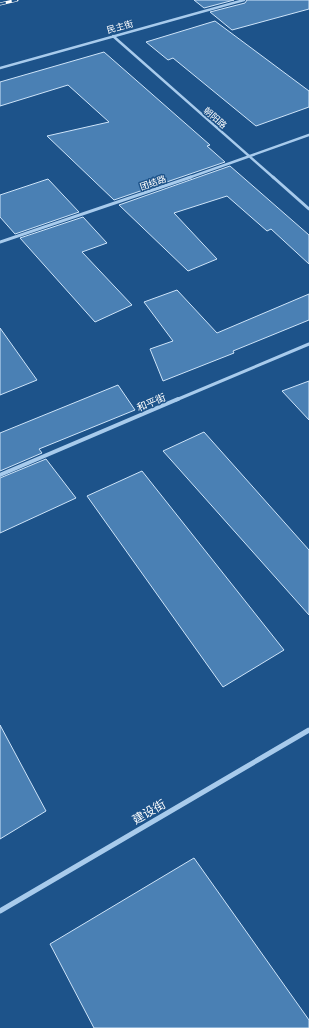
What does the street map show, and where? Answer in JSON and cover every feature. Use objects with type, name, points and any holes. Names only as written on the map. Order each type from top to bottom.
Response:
[{"type":"street","name":"民主街","points":[[0,68],[244,0]]},
{"type":"street","name":"朝阳路","points":[[113,36],[309,209]]},
{"type":"street","name":"团结路","points":[[0,242],[250,157],[309,135]]},
{"type":"street","name":"和平街","points":[[0,475],[309,344]]},
{"type":"street","name":"建设街","points":[[0,911],[309,730]]},
{"type":"building","points":[[194,0],[234,0],[204,8]]},
{"type":"building","points":[[247,0],[309,0],[309,9],[232,30],[210,12],[245,3]]},
{"type":"building","points":[[215,21],[309,91],[309,107],[256,126],[173,58],[168,60],[146,42]]},
{"type":"building","points":[[104,52],[210,145],[207,146],[225,162],[114,200],[47,136],[109,122],[68,85],[0,106],[0,82]]},
{"type":"building","points":[[230,166],[309,235],[309,264],[271,229],[267,231],[227,196],[174,213],[217,259],[188,271],[119,205]]},
{"type":"building","points":[[48,179],[79,212],[15,234],[0,217],[0,195]]},
{"type":"building","points":[[83,217],[107,243],[82,252],[132,305],[95,322],[20,238]]},
{"type":"building","points":[[177,290],[217,333],[309,294],[309,320],[233,351],[234,353],[163,381],[150,349],[173,341],[144,302]]},
{"type":"building","points":[[0,328],[37,380],[0,395]]},
{"type":"building","points":[[309,381],[309,420],[282,391]]},
{"type":"building","points":[[118,385],[135,410],[39,449],[42,453],[0,471],[0,433]]},
{"type":"building","points":[[204,432],[309,550],[309,615],[163,451]]},
{"type":"building","points":[[46,459],[76,498],[0,533],[0,478]]},
{"type":"building","points":[[142,471],[284,650],[223,687],[87,496]]},
{"type":"building","points":[[0,725],[46,811],[0,839]]},
{"type":"building","points":[[194,858],[309,1020],[309,1028],[94,1028],[50,944]]},
{"type":"railway","points":[[0,4],[17,0]]}]
